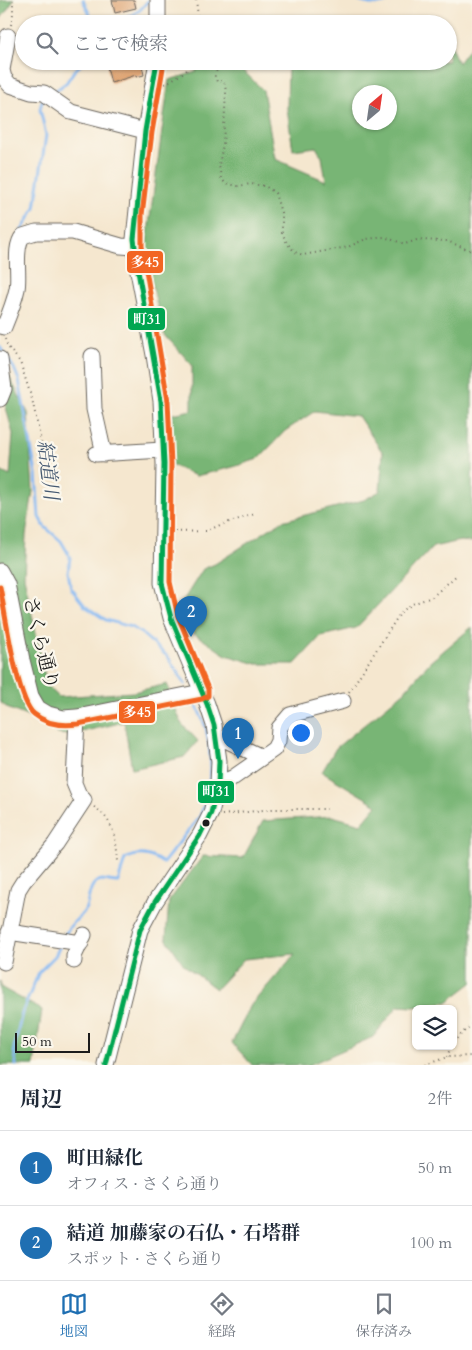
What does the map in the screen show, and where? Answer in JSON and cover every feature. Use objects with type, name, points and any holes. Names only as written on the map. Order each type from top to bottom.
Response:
[{"type":"street","points":[[158,0],[158,15]]},
{"type":"street","points":[[8,36],[2,70],[4,78],[10,85],[23,90],[48,95],[71,112],[145,132]]},
{"type":"street","points":[[106,1065],[140,930],[158,898],[194,847],[211,813],[218,784],[219,761],[211,715],[170,618],[161,572],[164,450],[161,400],[156,369],[128,246],[135,214],[145,132],[155,70]]},
{"type":"street","points":[[2,326],[11,310],[17,289],[18,245],[23,236],[36,232],[73,232],[128,246]]},
{"type":"street","points":[[92,356],[94,409],[99,454],[164,450]]},
{"type":"street","points":[[0,359],[4,389],[0,399]]},
{"type":"street","name":"さくら通り","points":[[0,570],[11,604],[31,696],[38,708],[48,714],[63,718],[76,717],[201,692]]},
{"type":"street","points":[[218,784],[234,777],[274,749],[278,741],[279,728],[290,714],[343,701]]},
{"type":"street","points":[[4,962],[18,890],[54,844],[84,800],[79,795],[74,783],[76,717]]},
{"type":"street","points":[[216,736],[262,757]]},
{"type":"street","points":[[9,932],[83,938],[74,956],[74,961]]},
{"type":"path","points":[[8,36],[13,14],[13,0]]},
{"type":"path","points":[[196,0],[198,15]]},
{"type":"path","points":[[152,89],[172,81],[187,70]]},
{"type":"path","points":[[217,70],[215,76],[217,82],[222,81],[225,84],[226,93],[223,144],[219,165],[221,178],[225,184],[265,186],[275,193],[282,216],[282,233],[287,243],[295,252],[303,256],[316,254],[348,247],[366,239],[384,237],[405,244],[417,240],[447,241],[472,251]]},
{"type":"path","points":[[2,326],[5,341],[20,362],[32,398],[41,441],[43,476]]},
{"type":"path","points":[[162,532],[208,531],[220,525],[255,514]]},
{"type":"path","points":[[343,701],[401,612],[412,604],[432,597],[458,574]]},
{"type":"path","points":[[84,800],[110,821],[116,838],[118,861]]},
{"type":"path","points":[[211,813],[227,815],[272,809],[327,809]]},
{"type":"path","points":[[457,1038],[472,1024]]},
{"type":"path","points":[[447,1057],[450,1050]]},
{"type":"path","points":[[425,1065],[447,1057],[472,1056]]},
{"type":"green space","points":[[0,0],[14,0],[0,20]]},
{"type":"green space","points":[[472,44],[472,542],[460,541],[433,547],[356,628],[321,636],[295,664],[257,664],[226,655],[193,633],[181,604],[203,569],[215,564],[282,521],[364,500],[380,491],[383,453],[358,416],[315,411],[285,431],[258,459],[196,476],[171,465],[172,414],[192,410],[192,365],[164,334],[145,254],[169,80],[196,72],[196,70],[242,70],[263,90],[275,159],[326,181],[322,157],[316,147],[293,150],[287,109],[288,70],[457,70],[457,61],[458,63]]},
{"type":"green space","points":[[0,359],[28,413],[33,491],[26,535],[24,577],[47,686],[59,697],[134,692],[167,684],[181,723],[198,741],[184,757],[132,769],[124,722],[69,735],[58,734],[44,723],[9,709],[0,702],[0,471],[10,476],[13,434],[0,385]]},
{"type":"green space","points":[[472,627],[472,983],[447,1002],[412,1005],[412,1007],[398,1006],[373,1037],[309,1065],[252,1065],[232,1043],[251,1005],[295,954],[244,959],[216,989],[184,965],[166,938],[169,901],[203,856],[243,858],[263,821],[332,816],[361,824],[377,805],[322,772],[336,748],[404,692],[430,662]]},
{"type":"green space","points":[[0,981],[2,988],[42,1010],[34,1065],[0,1065]]},
{"type":"building","points":[[112,0],[134,0],[136,8],[115,13]]},
{"type":"building","points":[[108,70],[143,70],[144,75],[136,77],[136,75],[111,83]]},
{"type":"waterway","name":"結道川","points":[[83,0],[90,15]]},
{"type":"waterway","points":[[356,0],[374,4],[391,0]]},
{"type":"waterway","points":[[132,15],[140,10],[148,1]]},
{"type":"waterway","name":"結道川","points":[[52,93],[66,83],[75,70]]},
{"type":"waterway","name":"結道川","points":[[22,230],[35,208],[46,135],[40,109],[45,98]]},
{"type":"waterway","name":"結道川","points":[[0,347],[14,368],[19,380],[36,474],[39,517],[44,526],[61,541],[68,553],[70,558],[68,572],[71,588],[85,606],[106,620],[131,627],[141,633],[167,656],[185,684]]},
{"type":"waterway","name":"結道川","points":[[65,935],[83,913],[93,885],[102,880],[118,882],[125,859],[135,855],[149,856],[163,863],[200,816],[206,801],[211,768],[206,728],[196,704]]},
{"type":"waterway","name":"結道川","points":[[16,1065],[14,1048],[22,1013],[39,972],[55,956],[60,946]]},
{"type":"transit line","name":"町31","points":[[106,1065],[140,930],[155,902],[200,835],[211,813],[218,784],[219,761],[214,725],[171,618],[162,583],[164,464],[161,401],[134,239],[145,131],[155,70]]},
{"type":"transit line","name":"多45","points":[[0,587],[12,655],[22,692],[28,706],[39,718],[61,725],[78,724],[202,699],[208,696],[208,689],[178,616],[170,582],[171,464],[168,401],[142,246],[142,215],[152,132],[163,70]]},
{"type":"place","name":"結道 加藤家の石仏・石塔群","points":[[191,637]]},
{"type":"place","name":"町田緑化","points":[[238,759]]}]
